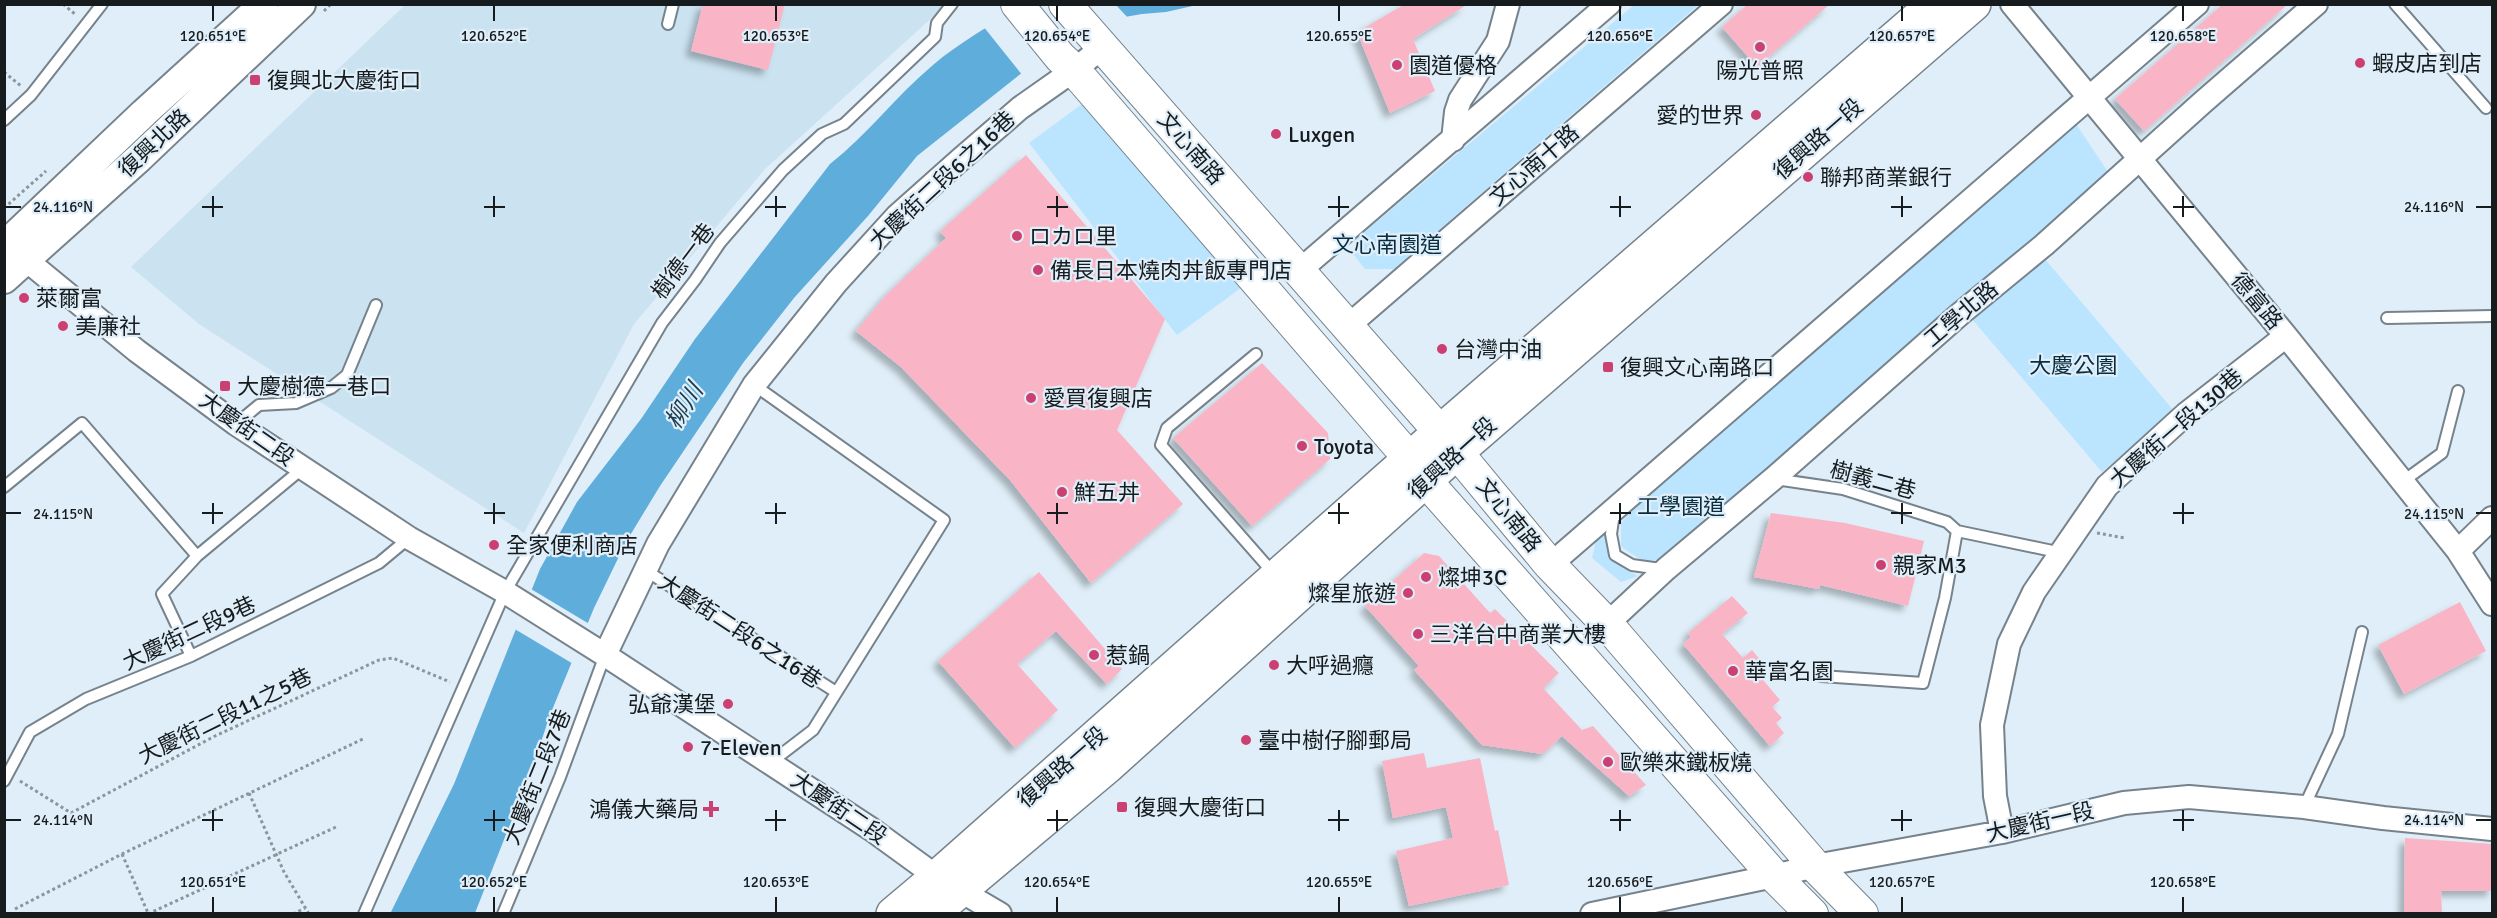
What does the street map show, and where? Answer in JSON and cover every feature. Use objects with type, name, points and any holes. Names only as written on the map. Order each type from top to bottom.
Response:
[{"type":"main road","name":"文心南路","points":[[1017,4],[1418,470],[1774,876],[1812,914]]},
{"type":"main road","name":"文心南路","points":[[1065,4],[1449,442],[1550,565],[1606,624],[1815,866],[1862,914]]},
{"type":"main road","name":"復興路一段","points":[[893,914],[948,884],[1108,766],[1418,470],[1934,4]]},
{"type":"main road","name":"復興路一段","points":[[1449,442],[1974,4]]},
{"type":"main road","name":"復興路一段","points":[[932,914],[948,884],[1277,577],[1418,470]]},
{"type":"street","name":"復興北路","points":[[4,279],[10,247],[144,113],[264,4]]},
{"type":"street","name":"復興北路","points":[[10,247],[139,158],[301,4]]},
{"type":"street","points":[[1453,140],[1456,112],[1460,100],[1498,41],[1508,4]]},
{"type":"street","points":[[1299,271],[1609,4]]},
{"type":"street","name":"文心南十路","points":[[1348,326],[1721,4]]},
{"type":"street","name":"德富路","points":[[2012,4],[2286,336],[2458,551],[2493,604]]},
{"type":"street","points":[[1550,565],[2197,4]]},
{"type":"street","name":"工學北路","points":[[1606,624],[1666,569],[1773,479],[1960,314],[2044,245],[2316,4]]},
{"type":"street","name":"大慶街二段6之16巷","points":[[601,653],[645,570],[754,386],[836,283],[897,216],[1067,64],[1097,41]]},
{"type":"street","name":"大慶街二段","points":[[10,247],[137,351],[236,424],[409,538],[512,597],[601,653],[871,829],[948,884]]},
{"type":"street","name":"大慶街一段130巷","points":[[2002,832],[1995,796],[1992,725],[2009,644],[2034,592],[2107,486],[2186,414],[2286,336]]},
{"type":"street","points":[[2458,551],[2493,518]]},
{"type":"street","name":"大慶街一段","points":[[1604,912],[1815,866],[2002,832],[2124,803],[2189,797],[2304,807],[2493,829]]},
{"type":"street","points":[[948,884],[1000,914]]},
{"type":"lane","points":[[4,120],[31,95],[102,4]]},
{"type":"lane","points":[[668,24],[673,4]]},
{"type":"lane","name":"樹德一巷","points":[[512,597],[662,322],[720,243],[796,158],[822,134],[844,123],[935,37],[937,23],[952,4]]},
{"type":"lane","points":[[2395,4],[2486,108]]},
{"type":"lane","points":[[236,424],[259,405],[296,403],[331,388],[347,375],[375,305]]},
{"type":"lane","points":[[2387,318],[2493,316]]},
{"type":"lane","points":[[1256,354],[1167,428],[1161,445],[1277,577]]},
{"type":"lane","name":"大慶街二段6之16巷","points":[[754,386],[944,520],[813,730],[770,763]]},
{"type":"lane","points":[[2402,482],[2442,453],[2458,391]]},
{"type":"lane","points":[[4,487],[82,423],[197,556]]},
{"type":"lane","points":[[191,656],[162,594],[197,556],[303,468]]},
{"type":"lane","name":"樹義二巷","points":[[1773,479],[1843,489],[1947,522],[1957,531],[2062,553]]},
{"type":"lane","points":[[1615,509],[1611,534],[1615,555],[1632,566],[1666,569]]},
{"type":"lane","points":[[1821,676],[1923,683],[1945,598],[1957,531]]},
{"type":"lane","name":"大慶街二段9巷","points":[[6,777],[30,732],[86,699],[191,656],[379,563],[409,538]]},
{"type":"lane","name":"大慶街二段6之16巷","points":[[645,570],[836,692]]},
{"type":"lane","points":[[364,914],[464,688],[512,597]]},
{"type":"lane","points":[[2304,807],[2338,734],[2362,632]]},
{"type":"lane","name":"大慶街二段7巷","points":[[503,914],[560,777],[601,653]]},
{"type":"path","points":[[4,72],[31,95]]},
{"type":"path","name":"大慶街二段11之5巷","points":[[6,777],[71,813],[215,736],[380,660],[393,658],[464,688]]},
{"type":"path","points":[[15,909],[122,854],[365,738]]},
{"type":"path","points":[[249,793],[276,854],[309,914]]},
{"type":"path","points":[[122,854],[148,914],[338,826]]},
{"type":"path","points":[[293,914],[305,908]]},
{"type":"shaded area","points":[[405,5],[946,5],[765,169],[634,324],[524,533],[199,324],[131,267]]},
{"type":"green space","name":"文心南園道","points":[[1634,5],[1698,5],[1394,269],[1365,269],[1354,255],[1355,240]]},
{"type":"green space","points":[[1082,104],[1242,287],[1177,335],[1029,143]]},
{"type":"green space","name":"工學園道","points":[[2076,124],[2110,175],[1672,555],[1657,560],[1645,560],[1634,556],[1621,546],[1621,523],[1647,495]]},
{"type":"green space","name":"大慶公園","points":[[2044,258],[2174,411],[2102,472],[1972,319]]},
{"type":"green space","name":"工學園道","points":[[1605,533],[1614,560],[1638,576],[1621,582],[1592,558],[1596,541]]},
{"type":"water","name":"柳川","points":[[1021,5],[1197,5],[1090,23],[1023,72],[917,156],[868,216],[794,298],[743,363],[660,486],[626,542],[594,608],[550,715],[532,769],[475,913],[390,914],[454,784],[540,569],[577,502],[641,419],[695,339],[830,164],[933,65],[965,41]]},
{"type":"pier","points":[[1015,4],[1116,5],[1129,19],[1091,26],[1023,76],[983,26]]},
{"type":"pier","points":[[531,589],[591,625],[575,665],[513,628]]},
{"type":"building","points":[[703,4],[785,4],[768,70],[691,51]]},
{"type":"building","name":"園道優格","points":[[1405,4],[1468,4],[1413,39],[1435,91],[1390,113],[1357,32]]},
{"type":"building","name":"陽光普照","points":[[1748,4],[1830,4],[1757,67],[1722,27]]},
{"type":"building","points":[[2223,4],[2288,4],[2144,131],[2115,99]]},
{"type":"building","name":"愛買復興店","points":[[1026,155],[1165,319],[1117,430],[1183,504],[1091,583],[1010,480],[901,367],[856,331],[886,295],[946,238],[940,231]]},
{"type":"building","points":[[1262,363],[1328,433],[1330,459],[1252,526],[1173,438]]},
{"type":"building","points":[[1771,513],[1845,523],[1924,541],[1908,606],[1820,585],[1819,589],[1754,577]]},
{"type":"building","points":[[1424,553],[1439,556],[1490,613],[1495,609],[1559,673],[1543,688],[1582,730],[1593,726],[1646,785],[1629,796],[1562,736],[1543,754],[1482,745],[1414,670],[1419,666],[1365,606]]},
{"type":"building","points":[[1039,572],[1122,669],[1107,684],[1056,631],[1017,664],[1058,710],[1015,748],[938,661]]},
{"type":"building","name":"華富名園","points":[[1732,596],[1748,613],[1722,634],[1743,658],[1752,650],[1766,667],[1758,674],[1780,700],[1772,707],[1782,718],[1776,723],[1784,733],[1770,746],[1683,644],[1691,637],[1688,633]]},
{"type":"building","points":[[2460,602],[2486,651],[2404,694],[2378,645]]},
{"type":"building","points":[[1424,753],[1427,768],[1480,758],[1509,885],[1409,906],[1396,851],[1453,838],[1446,807],[1393,818],[1382,761]]},
{"type":"building","points":[[2405,838],[2493,844],[2493,891],[2441,891],[2442,914],[2404,914]]},
{"type":"place","name":"陽光普照","points":[[1760,47]]},
{"type":"place","name":"蝦皮店到店","points":[[2360,63]]},
{"type":"place","name":"園道優格","points":[[1397,65]]},
{"type":"place","name":"復興北大慶街口","points":[[255,80]]},
{"type":"place","name":"愛的世界","points":[[1756,115]]},
{"type":"place","name":"Luxgen","points":[[1276,134]]},
{"type":"place","name":"聯邦商業銀行","points":[[1808,177]]},
{"type":"place","name":"ロカロ里","points":[[1017,236]]},
{"type":"place","name":"備長日本燒肉丼飯專門店","points":[[1038,270]]},
{"type":"place","name":"萊爾富","points":[[24,298]]},
{"type":"place","name":"美廉社","points":[[63,326]]},
{"type":"place","name":"台灣中油","points":[[1442,349]]},
{"type":"place","name":"復興文心南路口","points":[[1608,367]]},
{"type":"place","name":"大慶樹德一巷口","points":[[225,386]]},
{"type":"place","name":"愛買復興店","points":[[1031,398]]},
{"type":"place","name":"Toyota","points":[[1302,446]]},
{"type":"place","name":"鮮五丼","points":[[1062,492]]},
{"type":"place","name":"全家便利商店","points":[[494,545]]},
{"type":"place","name":"親家M3","points":[[1881,565]]},
{"type":"place","name":"燦坤3C","points":[[1426,577]]},
{"type":"place","name":"燦星旅遊","points":[[1408,593]]},
{"type":"place","name":"三洋台中商業大樓","points":[[1418,634]]},
{"type":"place","name":"惹鍋","points":[[1094,655]]},
{"type":"place","name":"大呼過癮","points":[[1274,665]]},
{"type":"place","name":"華富名園","points":[[1733,671]]},
{"type":"place","name":"弘爺漢堡","points":[[728,704]]},
{"type":"place","name":"臺中樹仔腳郵局","points":[[1246,740]]},
{"type":"place","name":"7-Eleven","points":[[688,747]]},
{"type":"place","name":"歐樂來鐵板燒","points":[[1608,762]]},
{"type":"place","name":"復興大慶街口","points":[[1122,807]]},
{"type":"place","name":"鴻儀大藥局","points":[[711,809]]}]
